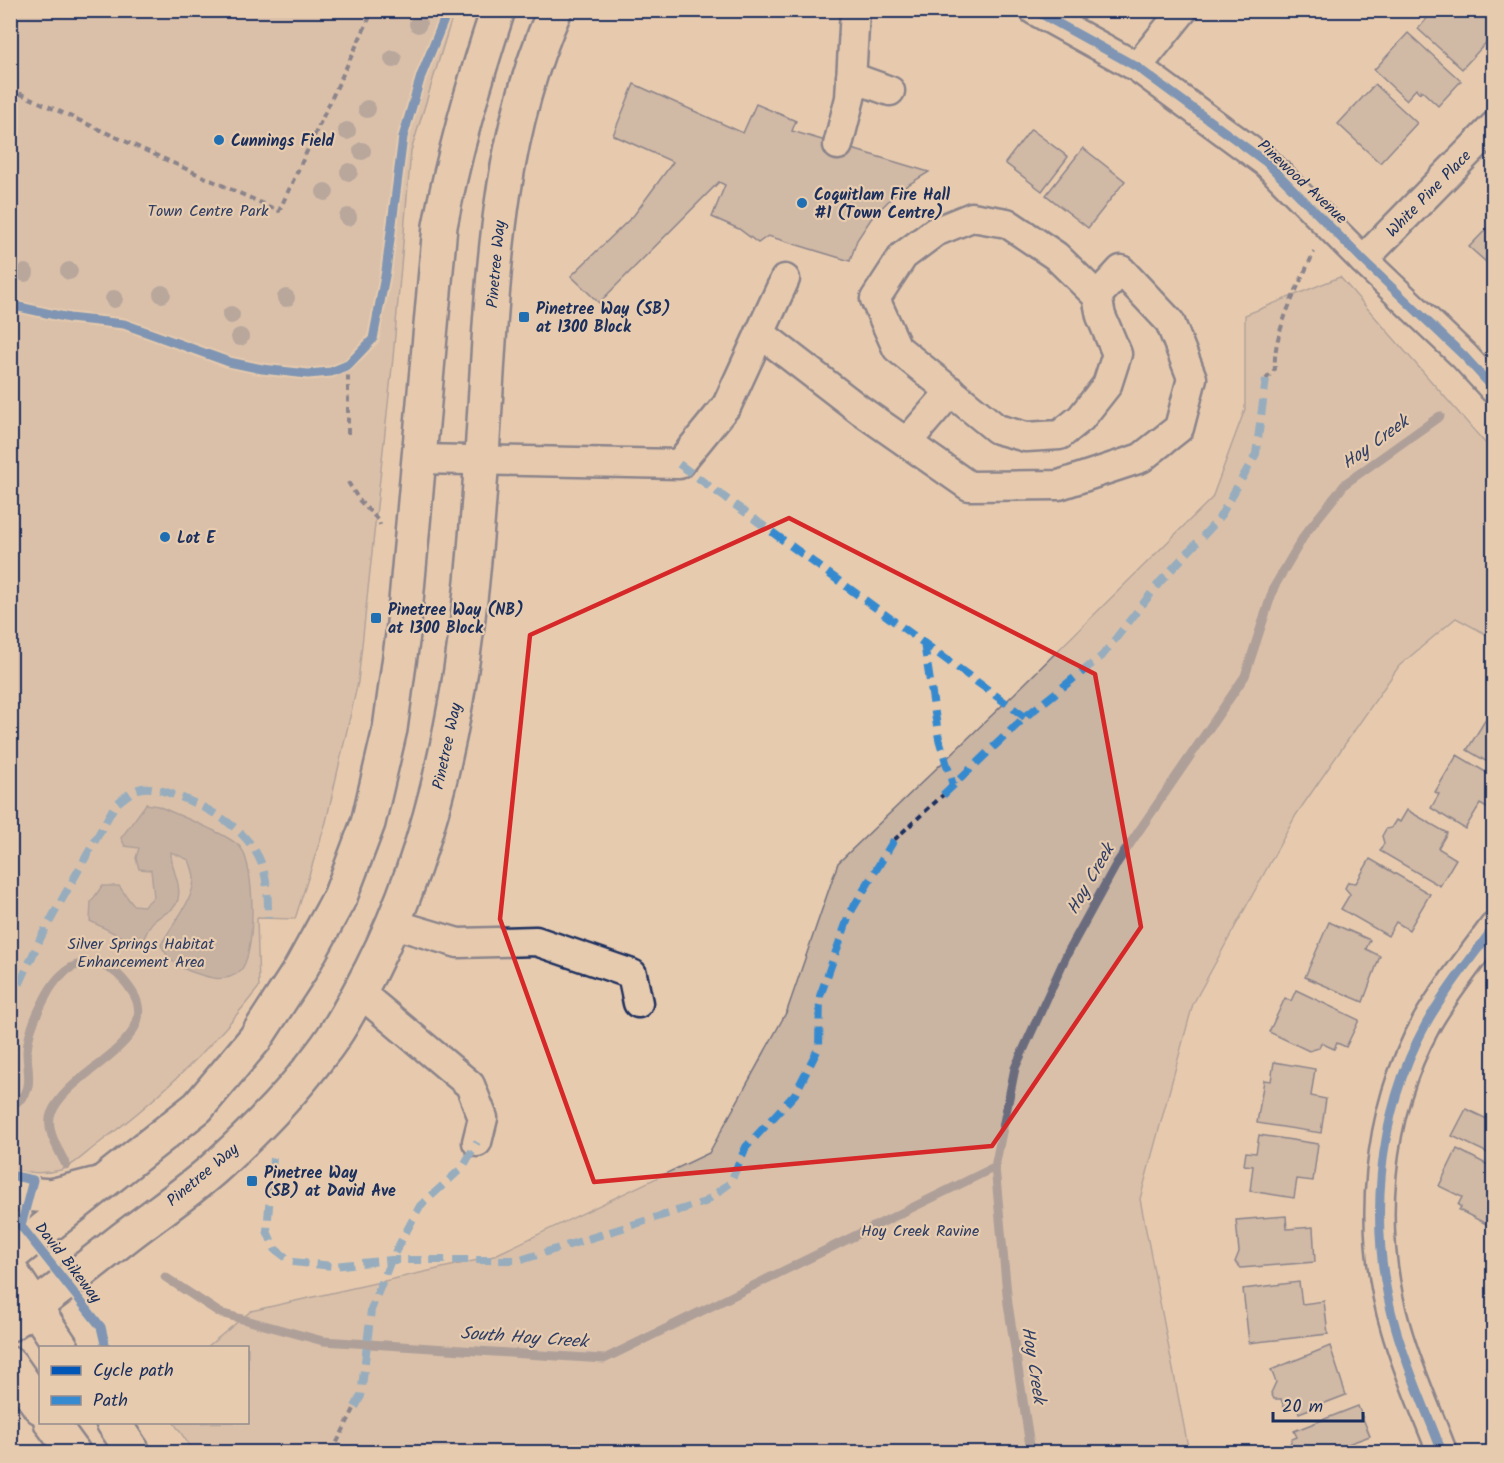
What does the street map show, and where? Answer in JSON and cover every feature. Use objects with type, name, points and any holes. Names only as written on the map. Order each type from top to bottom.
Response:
[{"type":"main road","points":[[10,1256],[198,1107],[250,1045],[300,970],[340,897],[368,823],[390,729],[403,634],[440,226],[453,160],[471,92],[498,10]]},
{"type":"main road","name":"Pinetree Way","points":[[23,1315],[219,1164],[322,1052],[359,992],[394,924],[430,818],[449,746],[461,671],[482,462],[495,245],[502,192],[513,130],[555,10]]},
{"type":"main road","points":[[10,1192],[28,1196],[51,1196],[105,1182]]},
{"type":"main road","points":[[10,1270],[23,1315],[61,1346]]},
{"type":"main road","points":[[10,1364],[39,1406]]},
{"type":"main road","points":[[10,1404],[39,1422]]},
{"type":"main road","points":[[114,1424],[133,1452]]},
{"type":"street","points":[[838,145],[850,98],[855,10]]},
{"type":"street","name":"Pinewood Avenue","points":[[1034,10],[1137,67],[1266,163],[1464,356],[1494,389]]},
{"type":"street","points":[[1137,67],[1183,10]]},
{"type":"street","points":[[851,77],[890,91]]},
{"type":"street","name":"White Pine Place","points":[[1363,260],[1494,126]]},
{"type":"street","points":[[972,217],[1007,223],[1056,256],[1097,296],[1101,316],[1117,354],[1107,385],[1081,418],[1060,435],[1026,437],[997,429],[951,391],[897,348],[875,299],[903,256],[935,232],[972,217]]},
{"type":"street","points":[[760,333],[969,486],[1059,485],[1141,459],[1179,428],[1192,378],[1170,322],[1121,270],[1097,296]]},
{"type":"street","points":[[419,459],[679,465],[727,405],[785,279]]},
{"type":"street","points":[[907,442],[951,391]]},
{"type":"street","points":[[394,924],[458,943],[536,941],[632,974],[639,1003]]},
{"type":"street","points":[[1443,1452],[1396,1332],[1390,1307],[1380,1228],[1382,1167],[1395,1103],[1413,1053],[1443,998],[1494,927]]},
{"type":"street","points":[[359,992],[470,1085],[483,1118],[477,1142]]},
{"type":"path","points":[[10,89],[279,211],[373,10]]},
{"type":"path","points":[[1266,379],[1275,369],[1274,355],[1284,317],[1327,224]]},
{"type":"path","points":[[347,364],[348,434]]},
{"type":"path","points":[[348,482],[359,500],[379,521],[381,529]]},
{"type":"path","points":[[894,840],[943,795]]},
{"type":"path","points":[[332,1452],[355,1407]]},
{"type":"highlighted area","points":[[789,518],[1095,674],[1141,927],[992,1146],[594,1182],[500,919],[530,635]]},
{"type":"green space","name":"Town Centre Park","points":[[10,11],[454,11],[411,151],[393,358],[358,682],[326,822],[295,919],[257,918],[259,987],[184,1071],[143,1108],[76,1162],[61,1170],[42,1172],[10,1169]]},
{"type":"green space","name":"Hoy Creek Ravine","points":[[1340,277],[1493,452],[1493,638],[1456,618],[1399,666],[1296,815],[1193,1004],[1140,1199],[1189,1452],[194,1452],[175,1424],[249,1424],[249,1346],[208,1346],[251,1311],[491,1257],[709,1153],[787,1011],[838,863],[1015,693],[1212,498],[1245,409],[1245,315]]},
{"type":"shaded area","points":[[146,804],[158,806],[226,837],[241,848],[246,858],[252,912],[249,949],[245,963],[239,972],[228,978],[217,978],[189,971],[171,960],[161,945],[190,897],[194,879],[189,860],[171,852],[179,893],[178,899],[171,910],[152,923],[144,938],[132,942],[90,921],[91,902],[102,886],[119,886],[133,905],[144,906],[154,897],[151,870],[139,869],[136,858],[139,848],[125,846],[121,838]]},
{"type":"building","points":[[1434,10],[1480,10],[1494,23],[1494,34],[1462,69],[1418,29]]},
{"type":"building","points":[[1408,33],[1461,81],[1438,106],[1421,90],[1420,93],[1416,89],[1406,100],[1374,70]]},
{"type":"building","name":"Coquitlam Fire Hall #1 (Town Centre)","points":[[634,84],[743,133],[756,104],[796,121],[792,131],[929,172],[898,191],[871,219],[857,240],[850,261],[768,236],[758,243],[739,229],[712,217],[725,185],[719,182],[599,303],[571,276],[634,215],[673,162],[613,135]]},
{"type":"building","points":[[1375,84],[1417,123],[1380,163],[1338,124]]},
{"type":"building","points":[[1031,129],[1068,157],[1042,191],[1005,163]]},
{"type":"building","points":[[1083,148],[1125,181],[1088,228],[1046,195]]},
{"type":"building","points":[[1494,221],[1494,269],[1469,247]]},
{"type":"building","points":[[1489,714],[1494,717],[1494,766],[1467,750]]},
{"type":"building","points":[[1457,755],[1494,777],[1494,808],[1492,811],[1480,804],[1465,829],[1431,808],[1439,794],[1435,792]]},
{"type":"building","points":[[1407,810],[1447,833],[1438,848],[1456,859],[1440,886],[1380,851],[1384,843],[1382,836],[1386,829],[1391,828],[1396,820],[1400,822]]},
{"type":"building","points":[[1370,859],[1430,894],[1409,930],[1396,922],[1388,936],[1341,909],[1350,894],[1345,888],[1348,882],[1356,883]]},
{"type":"building","points":[[1329,922],[1370,940],[1366,949],[1380,956],[1363,1002],[1305,977]]},
{"type":"building","points":[[1296,990],[1359,1020],[1346,1047],[1337,1043],[1334,1049],[1321,1043],[1319,1048],[1309,1051],[1269,1032],[1285,998],[1291,1001]]},
{"type":"building","points":[[1274,1062],[1315,1069],[1311,1096],[1326,1099],[1321,1133],[1257,1123],[1264,1080],[1271,1081]]},
{"type":"building","points":[[1494,1107],[1494,1156],[1452,1136],[1466,1109],[1487,1119]]},
{"type":"building","points":[[1259,1135],[1318,1144],[1313,1181],[1297,1179],[1294,1198],[1250,1191],[1253,1166],[1244,1165],[1246,1152],[1256,1153]]},
{"type":"building","points":[[1457,1149],[1494,1168],[1494,1228],[1459,1210],[1461,1207],[1458,1205],[1462,1197],[1439,1186]]},
{"type":"building","points":[[1286,1216],[1287,1229],[1313,1227],[1315,1262],[1241,1268],[1235,1262],[1239,1252],[1236,1220]]},
{"type":"building","points":[[1299,1282],[1302,1304],[1324,1301],[1328,1334],[1249,1343],[1243,1289]]},
{"type":"building","points":[[1330,1346],[1346,1395],[1299,1413],[1295,1402],[1284,1407],[1281,1399],[1274,1399],[1271,1393],[1276,1382],[1271,1370]]},
{"type":"building","points":[[1358,1406],[1370,1436],[1348,1444],[1352,1452],[1291,1452],[1289,1446],[1292,1439],[1297,1437],[1294,1431]]},
{"type":"waterway","name":"Hoy Creek","points":[[1031,1452],[1008,1304],[995,1167],[1015,1068],[1067,954],[1117,863],[1245,676],[1274,587],[1305,534],[1346,483],[1440,416]]},
{"type":"waterway","points":[[10,1106],[18,1101],[27,1089],[29,1083],[27,1051],[31,1031],[35,1018],[56,981],[63,973],[81,964],[101,965],[115,972],[133,993],[139,1010],[135,1026],[125,1041],[75,1083],[61,1098],[51,1114],[51,1133],[66,1165]]},
{"type":"waterway","name":"South Hoy Creek","points":[[165,1277],[220,1313],[323,1341],[604,1359],[995,1167]]},
{"type":"marked path","points":[[943,795],[1025,717],[1102,656],[1160,582],[1218,520],[1256,454],[1266,379]]},
{"type":"marked path","points":[[679,464],[1025,717]]},
{"type":"marked path","points":[[924,643],[939,739],[953,785]]},
{"type":"marked path","points":[[10,1005],[41,937],[115,805],[138,789],[151,788],[178,796],[217,815],[240,832],[257,855],[263,868],[267,886],[268,918]]},
{"type":"marked path","points":[[273,1158],[267,1231],[275,1249],[292,1262],[333,1266],[391,1260],[521,1260],[705,1202],[730,1183],[746,1147],[795,1094],[819,1047],[820,996],[850,913],[894,840]]},
{"type":"marked path","points":[[355,1407],[361,1396],[371,1310],[391,1260],[420,1206],[463,1167],[477,1142]]},
{"type":"cycle path","points":[[10,305],[69,318],[124,324],[229,362],[262,369],[308,374],[331,372],[348,365],[373,339],[386,271],[403,137],[421,76],[448,10]]},
{"type":"cycle path","points":[[1034,10],[1137,67],[1267,163],[1363,260],[1464,356],[1494,389]]},
{"type":"cycle path","points":[[1442,1452],[1406,1360],[1387,1291],[1381,1253],[1381,1174],[1396,1096],[1409,1059],[1433,1011],[1494,927]]},
{"type":"cycle path","name":"David Bikeway","points":[[10,1175],[33,1180],[21,1226],[101,1327],[106,1346]]},
{"type":"place","name":"Cunnings Field","points":[[219,140]]},
{"type":"place","name":"Coquitlam Fire Hall #1 (Town Centre)","points":[[802,203]]},
{"type":"place","name":"Pinetree Way (SB) at 1300 Block","points":[[524,317]]},
{"type":"place","name":"Lot E","points":[[165,537]]},
{"type":"place","name":"Pinetree Way (NB) at 1300 Block","points":[[376,618]]},
{"type":"place","name":"Pinetree Way (SB) at David Ave","points":[[252,1181]]},
{"type":"park label","name":"Silver Springs Habitat Enhancement Area","points":[[141,952]]}]
